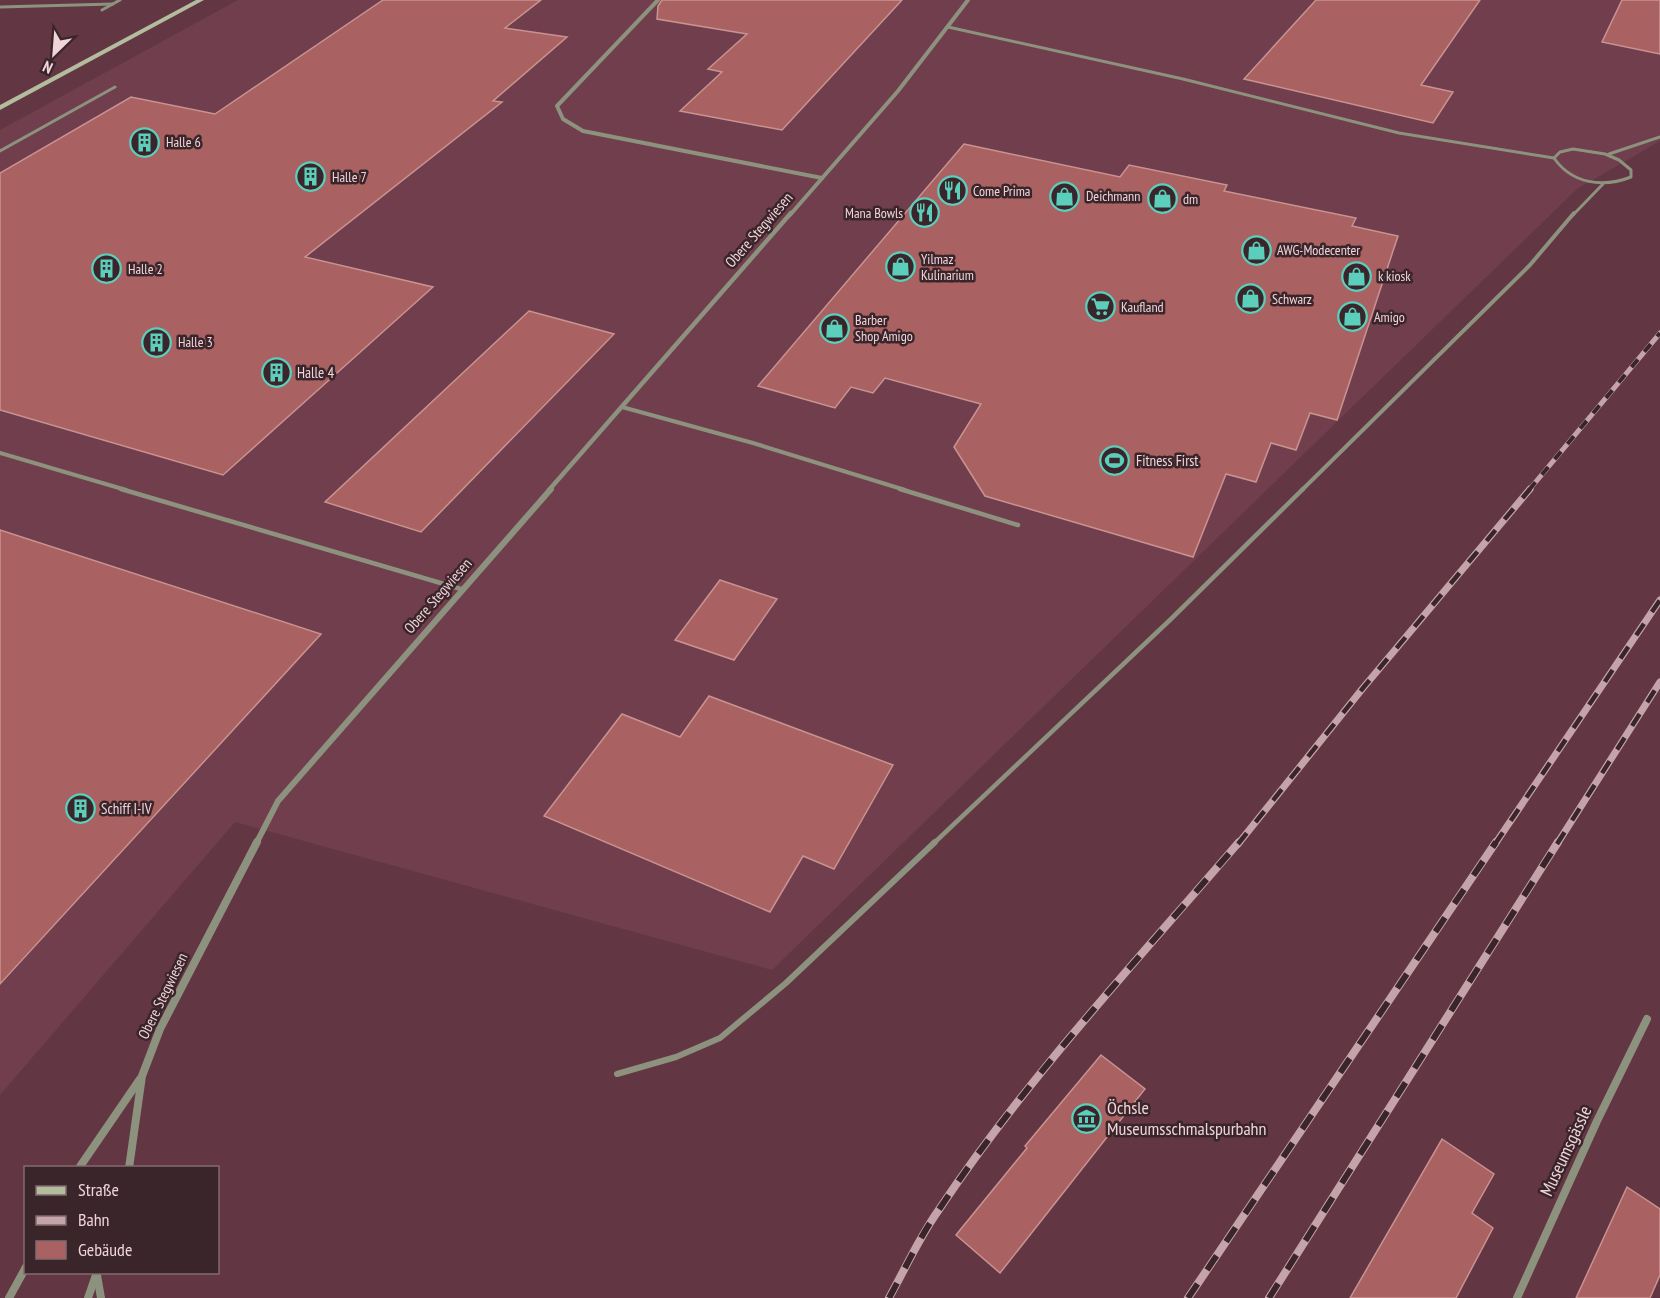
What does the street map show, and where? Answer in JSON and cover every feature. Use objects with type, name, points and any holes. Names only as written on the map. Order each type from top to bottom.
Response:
[{"type":"main road","points":[[0,108],[201,0]]},
{"type":"street","name":"Obere Stegwiesen","points":[[658,0],[557,106],[559,117],[567,124],[583,131],[822,178]]},
{"type":"street","name":"Obere Stegwiesen","points":[[129,1166],[142,1076],[160,1029],[278,801],[898,92],[969,0]]},
{"type":"street","name":"Museumsgässle","points":[[1517,1298],[1597,1121],[1647,1020]]},
{"type":"street","name":"Obere Stegwiesen","points":[[80,1166],[142,1076]]},
{"type":"street","points":[[9,1298],[24,1270]]},
{"type":"street","points":[[88,1298],[97,1274]]},
{"type":"street","points":[[97,1274],[100,1298]]},
{"type":"lane","points":[[102,10],[120,0]]},
{"type":"lane","points":[[0,7],[113,4]]},
{"type":"lane","points":[[948,27],[1183,79],[1399,133],[1554,158]]},
{"type":"lane","points":[[0,151],[115,87]]},
{"type":"lane","points":[[1608,154],[1660,137]]},
{"type":"lane","points":[[1573,149],[1608,154],[1624,161],[1631,170],[1631,177],[1620,182],[1603,184],[1578,179],[1559,169],[1554,158],[1560,152],[1573,149]]},
{"type":"lane","points":[[617,1074],[676,1057],[720,1038],[786,983],[1171,620],[1530,265],[1560,228],[1603,184]]},
{"type":"lane","points":[[622,407],[753,443],[1018,525]]},
{"type":"lane","points":[[0,453],[461,589]]},
{"type":"shaded area","points":[[238,0],[1660,0],[1660,141],[1577,189],[772,970],[235,822],[0,1095],[0,130]]},
{"type":"building","points":[[383,0],[541,0],[505,28],[567,37],[493,101],[502,102],[305,257],[433,287],[223,475],[0,410],[0,173],[131,97],[215,114]]},
{"type":"building","points":[[662,0],[902,0],[782,130],[680,111],[722,72],[708,69],[747,34],[657,19],[658,6]]},
{"type":"building","points":[[1316,0],[1480,0],[1421,85],[1453,92],[1433,123],[1244,79]]},
{"type":"building","points":[[1622,0],[1660,0],[1660,54],[1602,42]]},
{"type":"building","name":"Kaufland","points":[[964,144],[1120,177],[1129,165],[1227,185],[1224,191],[1356,218],[1352,226],[1398,236],[1337,420],[1310,413],[1296,450],[1271,443],[1256,482],[1226,474],[1193,557],[985,496],[954,447],[981,404],[885,378],[873,393],[851,387],[835,408],[758,386]]},
{"type":"building","points":[[529,311],[614,334],[421,532],[325,502]]},
{"type":"building","name":"Schiff I-IV","points":[[0,530],[321,634],[0,984]]},
{"type":"building","points":[[720,580],[777,599],[734,660],[675,640]]},
{"type":"building","points":[[709,696],[893,765],[834,869],[803,856],[770,912],[544,816],[622,714],[680,737]]},
{"type":"building","points":[[1101,1055],[1145,1089],[1000,1273],[956,1235],[1027,1148],[1025,1146]]},
{"type":"building","points":[[1442,1139],[1494,1174],[1472,1213],[1493,1228],[1456,1298],[1350,1298]]},
{"type":"building","points":[[1627,1187],[1660,1209],[1660,1275],[1650,1298],[1576,1298]]},
{"type":"railway","points":[[1529,490],[1660,333]]},
{"type":"railway","points":[[1238,844],[1363,688],[1530,489]]},
{"type":"railway","points":[[1495,844],[1660,600]]},
{"type":"railway","points":[[1557,844],[1660,682]]},
{"type":"railway","points":[[889,1298],[931,1221],[1008,1115],[1083,1022],[1239,842]]},
{"type":"railway","points":[[1188,1298],[1496,842]]},
{"type":"railway","points":[[1269,1298],[1558,842]]},
{"type":"place","name":"Halle 6","points":[[145,142]]},
{"type":"place","name":"Halle 7","points":[[311,177]]},
{"type":"place","name":"Come Prima","points":[[952,191]]},
{"type":"place","name":"Deichmann","points":[[1065,196]]},
{"type":"place","name":"dm","points":[[1162,199]]},
{"type":"place","name":"Mana Bowls","points":[[924,213]]},
{"type":"place","name":"AWG-Modecenter","points":[[1256,250]]},
{"type":"place","name":"Yilmaz Kulinarium","points":[[900,267]]},
{"type":"place","name":"Halle 2","points":[[107,269]]},
{"type":"place","name":"k kiosk","points":[[1357,276]]},
{"type":"place","name":"Schwarz","points":[[1251,299]]},
{"type":"place","name":"Kaufland","points":[[1100,307]]},
{"type":"place","name":"Amigo","points":[[1353,317]]},
{"type":"place","name":"Barber Shop Amigo","points":[[834,328]]},
{"type":"place","name":"Halle 3","points":[[157,342]]},
{"type":"place","name":"Halle 4","points":[[276,373]]},
{"type":"place","name":"Fitness First","points":[[1115,461]]},
{"type":"place","name":"Schiff I-IV","points":[[80,809]]},
{"type":"place","name":"Öchsle Museumsschmalspurbahn","points":[[1086,1118]]}]
